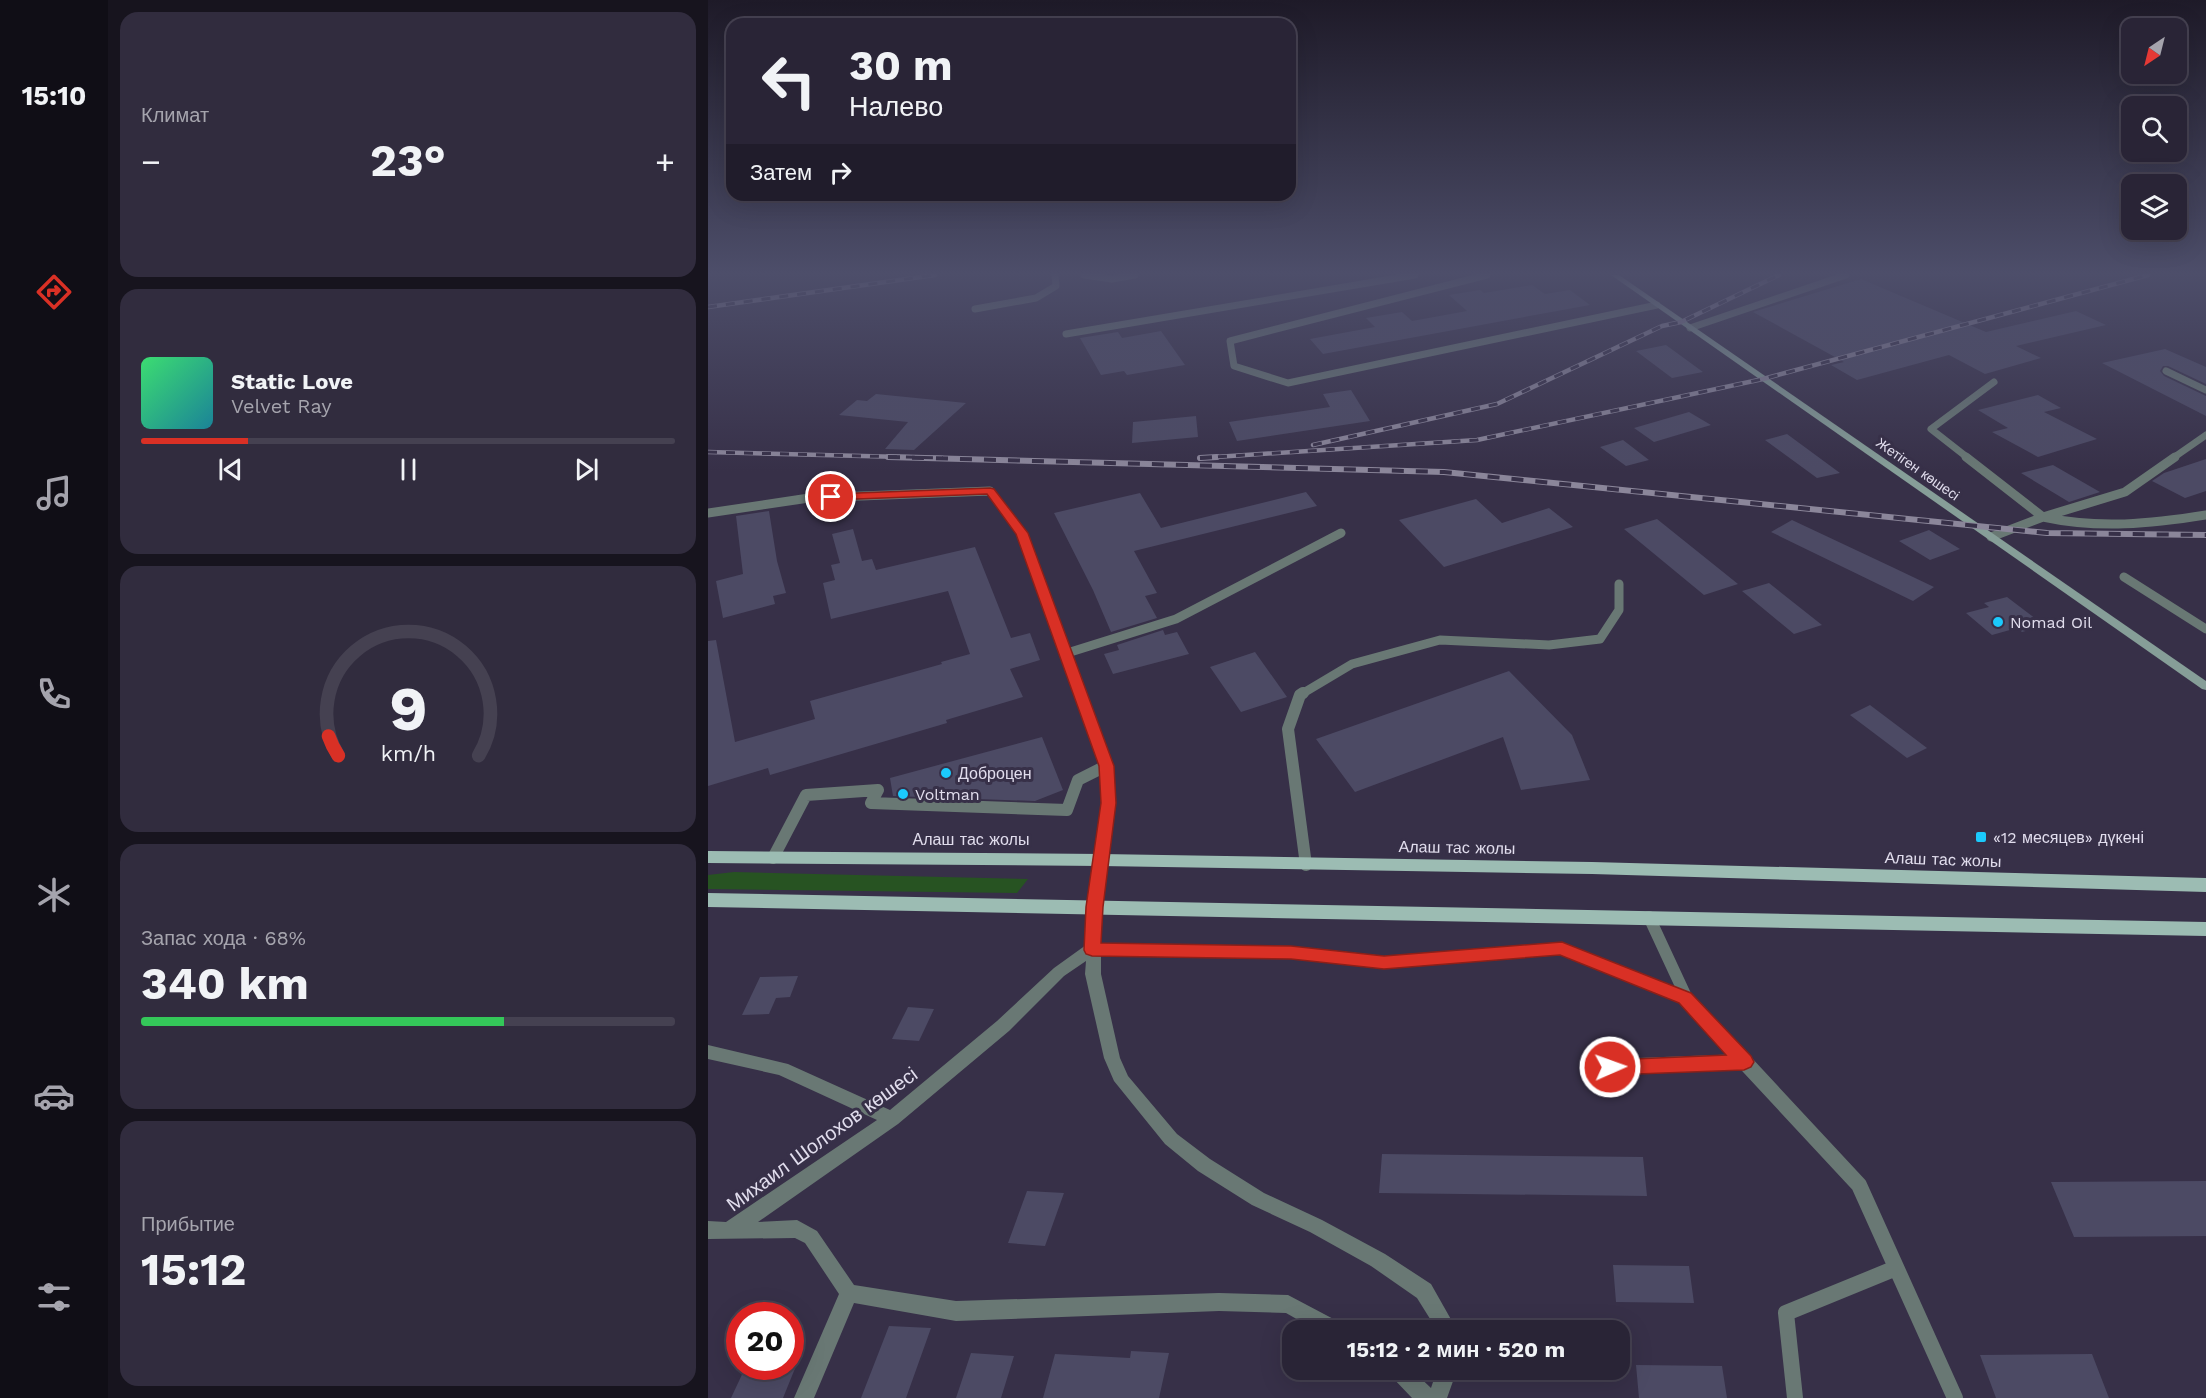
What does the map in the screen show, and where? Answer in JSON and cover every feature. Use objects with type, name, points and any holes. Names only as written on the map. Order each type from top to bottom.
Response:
[{"type":"main road","name":"Алаш тас жолы","points":[[708,857],[1101,860],[1592,868],[2206,885]]},
{"type":"main road","points":[[709,901],[2206,929]]},
{"type":"street","name":"Жетіген көшесі","points":[[1708,340],[2206,686]]},
{"type":"street","points":[[1022,533],[1106,766],[1108,803],[1094,907],[1093,974],[1112,1058],[1122,1081],[1171,1139],[1204,1165],[1258,1199],[1316,1226],[1378,1260],[1424,1292],[1442,1320]]},
{"type":"street","name":"Михаил Шолохов көшесі","points":[[708,1230],[729,1232],[892,1119],[1004,1026],[1059,972],[1092,950]]},
{"type":"street","points":[[708,1052],[782,1069],[892,1119]]},
{"type":"street","points":[[729,1232],[797,1229],[811,1237],[849,1293],[956,1311],[1219,1302],[1288,1304],[1316,1320]]},
{"type":"street","points":[[804,1398],[849,1293]]},
{"type":"street","points":[[1409,1380],[1426,1398]]},
{"type":"street","points":[[1437,1398],[1443,1380]]},
{"type":"lane","points":[[1233,340],[1230,341],[1234,366],[1288,383],[1490,340]]},
{"type":"lane","points":[[2166,371],[2206,390]]},
{"type":"lane","points":[[1994,382],[1931,429],[2043,517],[2070,524],[2154,524],[2206,515]]},
{"type":"lane","points":[[1991,537],[2043,517],[2125,492],[2206,435]]},
{"type":"lane","points":[[708,513],[808,498],[990,491],[1022,533]]},
{"type":"lane","points":[[1064,654],[1176,619],[1341,533]]},
{"type":"lane","points":[[2124,576],[2206,629]]},
{"type":"lane","points":[[1305,865],[1288,729],[1300,695],[1352,664],[1440,640],[1549,645],[1600,639],[1619,610],[1620,584]]},
{"type":"lane","points":[[773,858],[806,795],[879,790],[871,803],[1067,810],[1078,780],[1106,766]]},
{"type":"lane","points":[[1649,917],[1685,998],[1858,1185],[1955,1398]]},
{"type":"lane","points":[[1092,950],[1291,952],[1384,962],[1562,949],[1685,998]]},
{"type":"lane","points":[[1610,1067],[1744,1062]]},
{"type":"lane","points":[[1795,1398],[1786,1313],[1896,1268]]},
{"type":"green space","points":[[734,872],[1028,879],[1017,893],[708,889],[708,875]]},
{"type":"building","points":[[1081,340],[1168,340],[1185,365],[1127,375],[1124,371],[1101,375]]},
{"type":"building","points":[[1311,340],[1398,340],[1323,354]]},
{"type":"building","points":[[1804,340],[2041,340],[2016,346],[2041,358],[1985,374],[1949,355],[1857,380],[1831,365],[1844,362]]},
{"type":"building","points":[[1666,345],[1703,372],[1672,378],[1636,351]]},
{"type":"building","points":[[2165,349],[2206,367],[2206,384],[2168,366],[2163,366],[2160,371],[2164,376],[2206,396],[2206,416],[2102,363]]},
{"type":"building","points":[[1351,390],[1370,421],[1237,441],[1229,422],[1330,407],[1323,394]]},
{"type":"building","points":[[876,394],[966,403],[914,450],[885,449],[908,422],[839,415],[857,400],[867,401]]},
{"type":"building","points":[[2038,395],[2061,408],[2044,412],[2097,439],[2038,457],[1992,432],[2008,428],[1978,410]]},
{"type":"building","points":[[1689,412],[1711,425],[1654,442],[1634,428]]},
{"type":"building","points":[[1196,416],[1198,437],[1132,443],[1133,422]]},
{"type":"building","points":[[1787,434],[1840,473],[1817,478],[1765,440]]},
{"type":"building","points":[[1623,440],[1649,460],[1626,466],[1600,447]]},
{"type":"building","points":[[2206,459],[2206,491],[2185,498],[2152,481],[2164,473]]},
{"type":"building","points":[[2053,465],[2100,492],[2069,502],[2021,473]]},
{"type":"building","points":[[1306,492],[1317,506],[1134,551],[1157,593],[1145,596],[1157,618],[1111,632],[1093,590],[1054,513],[1140,493],[1161,528]]},
{"type":"building","points":[[1476,499],[1502,523],[1549,508],[1573,527],[1444,567],[1399,520]]},
{"type":"building","points":[[769,511],[777,561],[786,593],[773,596],[775,604],[723,618],[716,581],[743,574],[736,516]]},
{"type":"building","points":[[1657,519],[1738,584],[1704,595],[1624,529]]},
{"type":"building","points":[[1792,520],[1934,587],[1913,601],[1771,532]]},
{"type":"building","points":[[853,529],[862,561],[872,559],[876,570],[975,547],[1011,638],[1030,633],[1040,660],[1010,669],[1023,697],[946,720],[947,723],[770,775],[768,768],[708,786],[708,641],[716,640],[735,742],[815,719],[810,701],[970,654],[948,591],[831,619],[823,583],[835,580],[831,565],[840,563],[832,534]]},
{"type":"building","points":[[1929,530],[1960,549],[1930,560],[1899,541]]},
{"type":"building","points":[[1769,583],[1822,625],[1794,634],[1742,591]]},
{"type":"building","points":[[2007,597],[2045,626],[2022,632],[2017,628],[1992,635],[1966,613],[1989,607],[1984,603]]},
{"type":"building","points":[[1163,630],[1165,635],[1177,632],[1189,654],[1113,674],[1104,654],[1119,650],[1117,645]]},
{"type":"building","points":[[1255,652],[1287,697],[1241,712],[1210,667]]},
{"type":"building","points":[[1509,671],[1572,735],[1590,780],[1521,790],[1503,737],[1355,792],[1316,739]]},
{"type":"building","points":[[1870,705],[1927,748],[1907,758],[1850,715]]},
{"type":"building","points":[[1042,737],[1063,790],[1035,801],[893,796],[890,778]]},
{"type":"building","points":[[798,976],[790,997],[776,998],[769,1014],[742,1015],[760,977]]},
{"type":"building","points":[[908,1007],[934,1009],[919,1041],[892,1039]]},
{"type":"building","points":[[1382,1154],[1643,1157],[1647,1196],[1379,1193]]},
{"type":"building","points":[[2206,1181],[2206,1236],[2074,1237],[2051,1182]]},
{"type":"building","points":[[1027,1191],[1064,1193],[1045,1246],[1008,1243]]},
{"type":"building","points":[[1613,1265],[1689,1266],[1694,1303],[1616,1302]]},
{"type":"building","points":[[889,1326],[931,1328],[906,1398],[861,1398]]},
{"type":"building","points":[[1131,1351],[1169,1353],[1159,1398],[1043,1398],[1055,1354],[1130,1358]]},
{"type":"building","points":[[971,1353],[1014,1356],[1001,1398],[956,1398]]},
{"type":"building","points":[[2092,1354],[2109,1398],[1996,1398],[1980,1355]]},
{"type":"building","points":[[1636,1365],[1722,1366],[1727,1398],[1639,1398]]},
{"type":"building","points":[[739,1380],[790,1380],[783,1398],[731,1398]]},
{"type":"railway","points":[[1313,445],[1497,404],[1632,340]]},
{"type":"railway","points":[[1217,457],[1200,458],[1477,440],[1763,379],[1906,340]]},
{"type":"railway","points":[[708,452],[943,458]]},
{"type":"railway","points":[[888,457],[1444,472],[2047,533],[2206,535]]},
{"type":"place","name":"Nomad Oil","points":[[1998,622]]},
{"type":"place","name":"Доброцен","points":[[946,773]]},
{"type":"place","name":"Voltman","points":[[903,794]]},
{"type":"place","name":"«12 месяцев» дүкені","points":[[1981,837]]},
{"type":"route","points":[[831,497],[990,491],[1022,533],[1106,766],[1108,803],[1094,907],[1092,950],[1291,952],[1384,962],[1562,949],[1685,998],[1744,1062],[1610,1067]]}]
